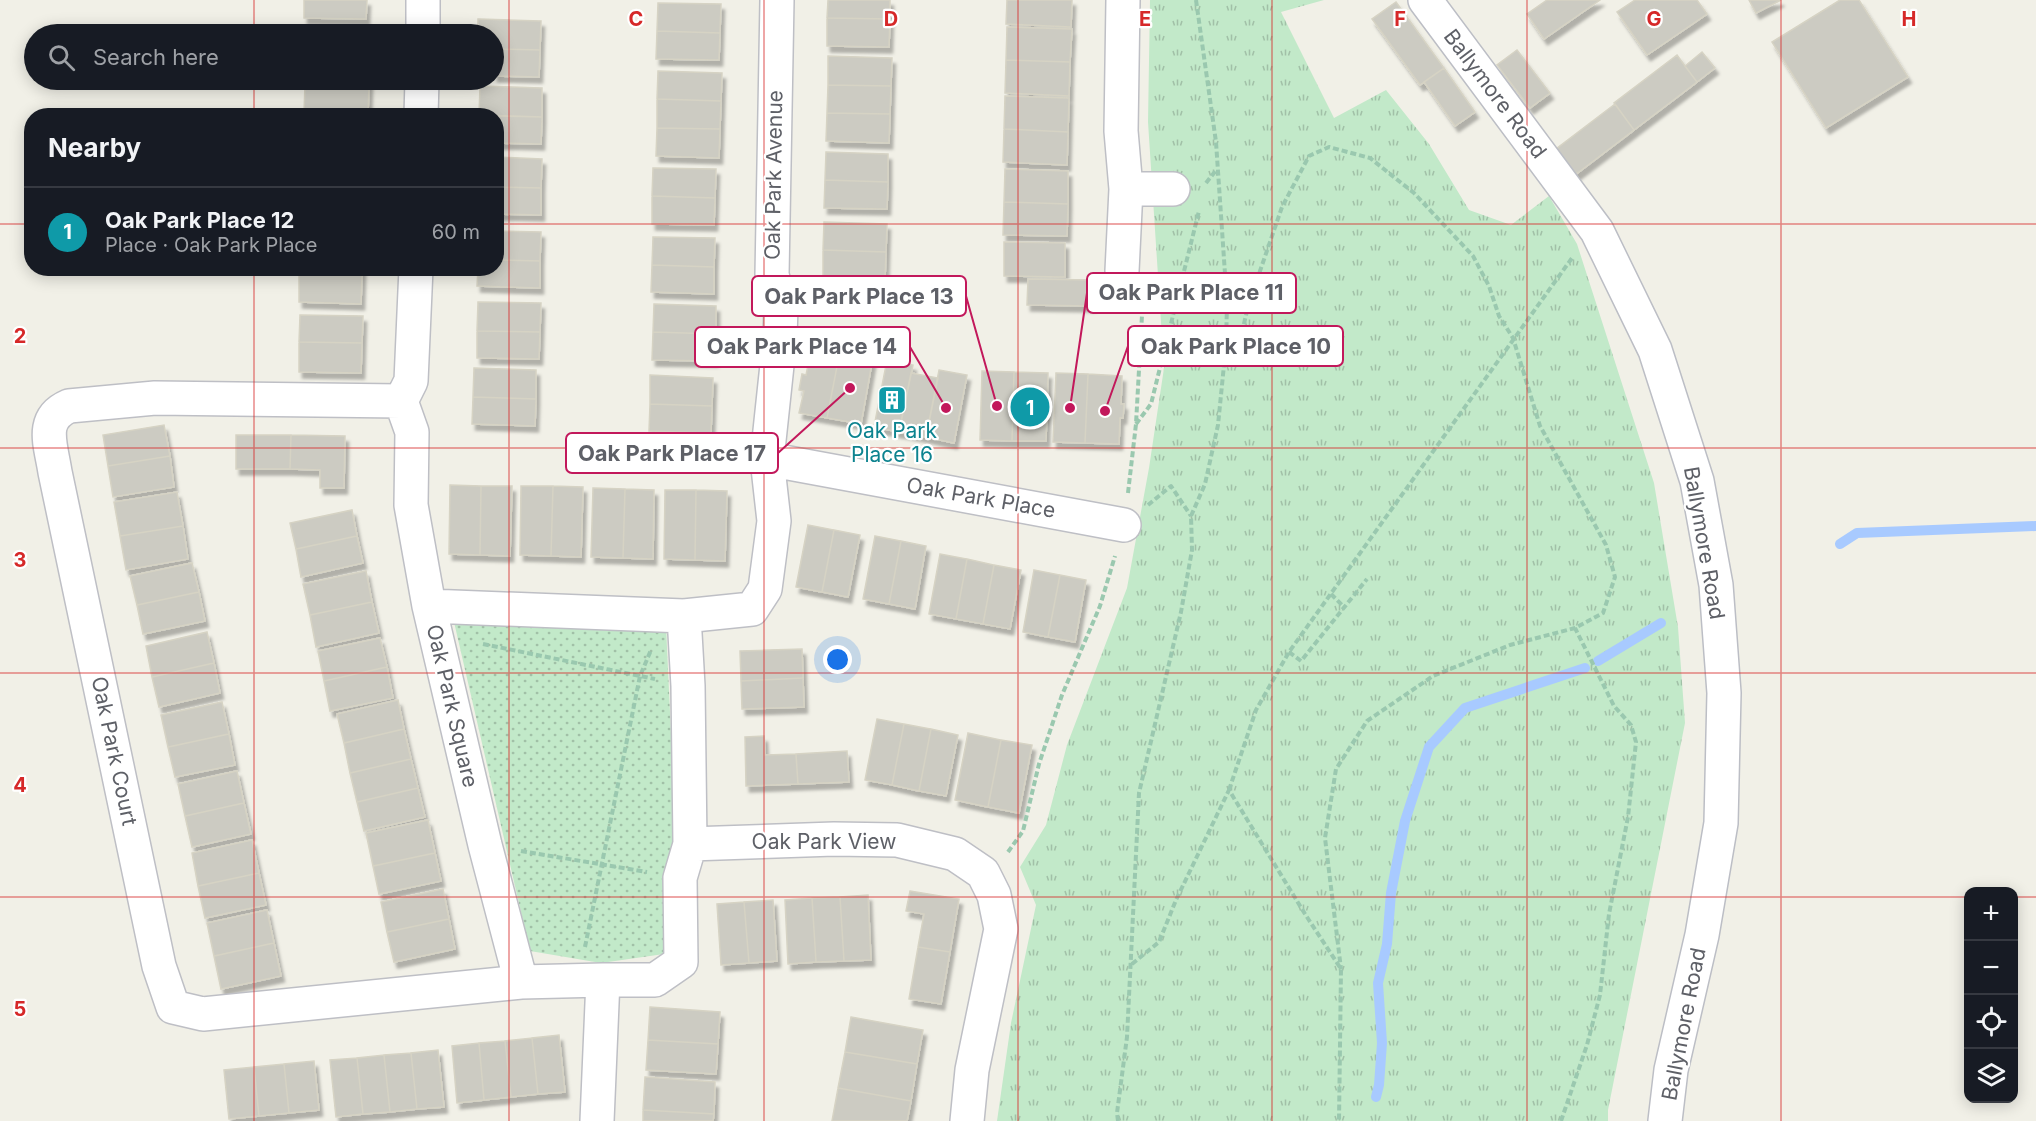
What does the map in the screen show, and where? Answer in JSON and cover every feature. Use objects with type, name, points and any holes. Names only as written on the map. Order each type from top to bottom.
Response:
[{"type":"street","points":[[423,0],[423,24]]},
{"type":"street","name":"Oak Park Avenue","points":[[731,612],[752,609],[765,589],[774,521],[766,459],[780,337],[781,308],[772,275],[777,0]]},
{"type":"street","points":[[1122,271],[1126,189],[1121,131],[1123,0]]},
{"type":"street","name":"Ballymore Road","points":[[1425,0],[1597,231],[1655,350],[1697,481],[1716,585],[1724,693],[1721,823],[1702,935],[1671,1070],[1665,1121]]},
{"type":"street","points":[[421,108],[422,90]]},
{"type":"street","points":[[1126,189],[1192,195]]},
{"type":"street","points":[[416,276],[411,381],[401,402],[412,432],[411,505],[432,620]]},
{"type":"street","name":"Oak Park Court","points":[[401,402],[155,398],[69,406],[57,411],[49,427],[55,472],[159,966],[173,1006],[203,1014],[521,982],[655,980],[681,962],[680,878]]},
{"type":"street","name":"Oak Park Place","points":[[766,459],[1124,525]]},
{"type":"street","name":"Oak Park Square","points":[[521,982],[485,845],[432,620],[675,616],[731,612]]},
{"type":"street","points":[[675,616],[688,686],[690,844],[680,878]]},
{"type":"street","name":"Oak Park View","points":[[690,844],[834,839],[897,840],[955,854],[982,873],[993,896],[1001,928],[972,1070],[967,1121]]},
{"type":"street","points":[[591,980],[597,1121]]},
{"type":"path","points":[[1118,1121],[1127,1037],[1139,793],[1170,668],[1181,612],[1192,550],[1191,516],[1205,484],[1218,424],[1226,345],[1227,303],[1216,142],[1196,0]]},
{"type":"path","points":[[1226,345],[1240,340],[1249,303],[1282,207],[1309,156],[1329,147],[1370,158],[1414,193],[1473,256],[1489,286],[1498,316],[1513,338],[1540,426],[1606,545],[1616,578],[1603,613],[1575,628],[1510,645],[1433,676],[1367,721],[1336,769],[1326,838],[1341,969],[1339,1121]]},
{"type":"path","points":[[1136,424],[1151,404],[1192,195],[1217,169]]},
{"type":"path","points":[[1131,964],[1159,942],[1176,900],[1229,790],[1256,710],[1289,652],[1513,338],[1574,256],[1597,231]]},
{"type":"path","points":[[988,883],[1023,831],[1039,764],[1062,695],[1100,606],[1124,525],[1136,424],[1144,273],[1122,271]]},
{"type":"path","points":[[1124,525],[1171,486],[1191,516]]},
{"type":"path","points":[[1289,652],[1301,661],[1367,579]]},
{"type":"path","points":[[1331,594],[1344,607]]},
{"type":"path","points":[[591,980],[601,864],[640,676],[675,616]]},
{"type":"path","points":[[432,620],[640,676],[688,686]]},
{"type":"path","points":[[1561,1121],[1587,1045],[1600,995],[1609,914],[1628,817],[1636,742],[1631,725],[1614,706],[1575,628]]},
{"type":"path","points":[[1229,790],[1341,969]]},
{"type":"path","points":[[485,845],[680,878]]},
{"type":"green space","points":[[1150,0],[1324,0],[1281,12],[1334,118],[1386,90],[1429,144],[1469,210],[1511,225],[1549,196],[1577,244],[1654,483],[1678,627],[1685,723],[1608,1110],[1608,1121],[997,1121],[1011,1023],[1036,905],[1020,867],[1046,825],[1067,745],[1127,588],[1164,368],[1148,122]]},
{"type":"green space","points":[[454,622],[666,626],[676,841],[664,883],[664,954],[601,963],[530,951]]},
{"type":"building","points":[[304,0],[367,0],[366,19],[304,18]]},
{"type":"building","points":[[828,0],[890,0],[890,19],[827,18]]},
{"type":"building","points":[[1007,0],[1072,0],[1071,27],[1006,24]]},
{"type":"building","points":[[1547,0],[1600,0],[1544,39],[1527,14]]},
{"type":"building","points":[[1635,0],[1697,0],[1707,14],[1647,55],[1617,12]]},
{"type":"building","points":[[1749,0],[1781,0],[1756,13]]},
{"type":"building","points":[[1840,0],[1859,0],[1908,77],[1826,128],[1772,42]]},
{"type":"building","points":[[1396,2],[1444,68],[1420,85],[1372,19]]},
{"type":"building","points":[[658,3],[721,4],[720,33],[657,31]]},
{"type":"building","points":[[827,18],[890,19],[889,47],[827,46]]},
{"type":"building","points":[[478,19],[541,21],[540,50],[504,49],[504,24],[478,24]]},
{"type":"building","points":[[1007,27],[1072,29],[1070,62],[1006,60]]},
{"type":"building","points":[[657,31],[720,33],[719,60],[656,59]]},
{"type":"building","points":[[504,49],[540,50],[539,77],[504,76]]},
{"type":"building","points":[[1517,50],[1550,93],[1530,108],[1497,65]]},
{"type":"building","points":[[1702,52],[1715,68],[1697,82],[1685,66]]},
{"type":"building","points":[[1677,55],[1697,82],[1634,130],[1614,103]]},
{"type":"building","points":[[828,56],[892,58],[891,86],[828,85]]},
{"type":"building","points":[[1006,60],[1070,62],[1069,96],[1005,93]]},
{"type":"building","points":[[1444,68],[1475,112],[1455,126],[1424,82]]},
{"type":"building","points":[[658,71],[722,73],[721,101],[657,99]]},
{"type":"building","points":[[828,85],[891,86],[890,114],[827,113]]},
{"type":"building","points":[[504,87],[542,88],[542,117],[504,116],[504,108],[479,108],[480,90],[504,90]]},
{"type":"building","points":[[305,90],[369,90],[368,108],[304,108]]},
{"type":"building","points":[[1005,96],[1069,98],[1068,132],[1004,129]]},
{"type":"building","points":[[657,99],[721,101],[720,129],[657,128]]},
{"type":"building","points":[[1615,104],[1634,130],[1575,175],[1556,149]]},
{"type":"building","points":[[827,113],[890,114],[889,143],[826,141]]},
{"type":"building","points":[[504,116],[542,117],[541,144],[504,143]]},
{"type":"building","points":[[657,128],[720,129],[719,158],[656,156]]},
{"type":"building","points":[[1004,129],[1068,132],[1067,165],[1003,162]]},
{"type":"building","points":[[826,152],[888,154],[888,182],[825,180]]},
{"type":"building","points":[[504,157],[542,159],[541,188],[504,187]]},
{"type":"building","points":[[653,168],[716,169],[715,198],[652,196]]},
{"type":"building","points":[[1005,169],[1068,171],[1068,204],[1004,202]]},
{"type":"building","points":[[825,180],[888,182],[887,209],[824,208]]},
{"type":"building","points":[[504,187],[541,188],[541,215],[504,214]]},
{"type":"building","points":[[652,196],[715,198],[714,225],[652,224]]},
{"type":"building","points":[[1004,202],[1068,204],[1067,236],[1003,235]]},
{"type":"building","points":[[824,222],[887,224],[886,252],[823,250]]},
{"type":"building","points":[[504,231],[541,232],[540,261],[504,260]]},
{"type":"building","points":[[653,237],[715,238],[714,267],[652,265]]},
{"type":"building","points":[[1004,242],[1065,243],[1065,277],[1004,276]]},
{"type":"building","points":[[823,250],[886,252],[885,280],[823,278]]},
{"type":"building","points":[[504,260],[540,261],[540,288],[477,286],[478,276],[504,276]]},
{"type":"building","points":[[652,265],[714,267],[714,294],[651,292]]},
{"type":"building","points":[[299,276],[362,276],[361,304],[299,302]]},
{"type":"building","points":[[1028,279],[1092,280],[1092,306],[1027,305]]},
{"type":"building","points":[[478,302],[541,303],[540,332],[477,331]]},
{"type":"building","points":[[654,304],[716,306],[716,334],[653,332]]},
{"type":"building","points":[[300,315],[363,316],[362,343],[299,342]]},
{"type":"building","points":[[477,331],[540,332],[539,359],[477,358]]},
{"type":"building","points":[[653,332],[716,334],[715,361],[652,360]]},
{"type":"building","points":[[299,342],[362,343],[361,373],[299,372]]},
{"type":"building","points":[[812,346],[840,351],[827,418],[799,413],[804,391],[799,390],[802,374],[806,375]]},
{"type":"building","points":[[840,351],[873,357],[861,424],[827,418]]},
{"type":"building","name":"Oak Park Place 16","points":[[887,360],[913,365],[899,432],[874,427]]},
{"type":"building","points":[[474,368],[536,370],[536,399],[473,397]]},
{"type":"building","points":[[939,370],[967,375],[954,443],[926,437]]},
{"type":"building","points":[[982,371],[1014,372],[1012,441],[980,440]]},
{"type":"building","points":[[1014,372],[1048,373],[1046,441],[1012,441]]},
{"type":"building","points":[[911,373],[938,378],[926,437],[899,432]]},
{"type":"building","points":[[1056,373],[1088,374],[1085,443],[1053,442]]},
{"type":"building","points":[[1088,374],[1122,376],[1121,404],[1124,404],[1123,418],[1120,418],[1119,444],[1085,443]]},
{"type":"building","points":[[650,375],[713,378],[712,406],[650,404]]},
{"type":"building","points":[[473,397],[536,399],[535,426],[472,424]]},
{"type":"building","points":[[650,404],[712,406],[711,433],[649,431]]},
{"type":"building","points":[[164,425],[170,456],[108,466],[103,435]]},
{"type":"building","points":[[236,435],[291,435],[290,469],[236,469]]},
{"type":"building","points":[[291,435],[345,436],[344,488],[320,488],[320,470],[290,469]]},
{"type":"building","points":[[170,456],[174,487],[113,497],[108,466]]},
{"type":"building","points":[[450,485],[481,486],[480,555],[449,554]]},
{"type":"building","points":[[481,486],[512,486],[510,556],[480,555]]},
{"type":"building","points":[[521,486],[553,486],[551,556],[520,555]]},
{"type":"building","points":[[553,486],[583,487],[581,557],[551,556]]},
{"type":"building","points":[[593,488],[625,489],[623,558],[591,557]]},
{"type":"building","points":[[625,489],[654,490],[653,559],[623,558]]},
{"type":"building","points":[[665,490],[696,490],[695,560],[664,559]]},
{"type":"building","points":[[696,490],[727,491],[725,561],[695,560]]},
{"type":"building","points":[[177,492],[183,526],[120,536],[114,502]]},
{"type":"building","points":[[352,510],[357,536],[296,549],[290,523]]},
{"type":"building","points":[[808,525],[834,530],[822,592],[796,587]]},
{"type":"building","points":[[183,526],[188,559],[126,570],[120,536]]},
{"type":"building","points":[[834,530],[860,535],[848,597],[822,592]]},
{"type":"building","points":[[357,536],[363,563],[301,577],[296,549]]},
{"type":"building","points":[[875,536],[901,541],[889,604],[863,599]]},
{"type":"building","points":[[901,541],[926,546],[915,609],[889,604]]},
{"type":"building","points":[[940,554],[967,559],[956,619],[929,614]]},
{"type":"building","points":[[967,559],[994,565],[983,624],[956,619]]},
{"type":"building","points":[[192,563],[199,592],[137,605],[130,576]]},
{"type":"building","points":[[994,565],[1021,570],[1010,629],[983,624]]},
{"type":"building","points":[[1034,570],[1060,575],[1048,637],[1023,632]]},
{"type":"building","points":[[366,571],[372,602],[310,615],[303,584]]},
{"type":"building","points":[[1060,575],[1086,580],[1075,642],[1048,637]]},
{"type":"building","points":[[199,592],[205,621],[143,634],[137,605]]},
{"type":"building","points":[[372,602],[379,633],[316,647],[310,615]]},
{"type":"building","points":[[207,632],[214,663],[152,677],[146,646]]},
{"type":"building","points":[[380,638],[387,667],[324,681],[318,651]]},
{"type":"building","points":[[802,649],[803,678],[741,681],[740,651]]},
{"type":"building","points":[[214,663],[220,693],[159,707],[152,677]]},
{"type":"building","points":[[387,667],[393,698],[330,711],[324,681]]},
{"type":"building","points":[[803,678],[804,707],[742,709],[741,681]]},
{"type":"building","points":[[398,700],[404,729],[344,743],[337,714]]},
{"type":"building","points":[[222,702],[229,734],[168,747],[161,715]]},
{"type":"building","points":[[877,719],[904,724],[892,785],[865,780]]},
{"type":"building","points":[[904,724],[931,729],[919,791],[892,785]]},
{"type":"building","points":[[404,729],[411,759],[350,773],[344,743]]},
{"type":"building","points":[[931,729],[958,735],[946,796],[919,791]]},
{"type":"building","points":[[968,733],[1001,740],[988,807],[955,800]]},
{"type":"building","points":[[229,734],[235,765],[175,777],[168,747]]},
{"type":"building","points":[[764,736],[765,755],[796,754],[798,784],[746,786],[745,737]]},
{"type":"building","points":[[1001,740],[1032,745],[1019,813],[988,807]]},
{"type":"building","points":[[847,751],[849,782],[798,784],[796,754]]},
{"type":"building","points":[[411,759],[418,788],[357,802],[350,773]]},
{"type":"building","points":[[237,771],[244,803],[185,816],[178,784]]},
{"type":"building","points":[[418,788],[425,817],[364,831],[357,802]]},
{"type":"building","points":[[244,803],[251,834],[192,847],[185,816]]},
{"type":"building","points":[[428,820],[435,853],[373,866],[366,833]]},
{"type":"building","points":[[252,840],[259,873],[198,886],[192,853]]},
{"type":"building","points":[[435,853],[441,881],[379,894],[373,866]]},
{"type":"building","points":[[259,873],[266,905],[205,918],[198,886]]},
{"type":"building","points":[[443,889],[449,919],[387,932],[381,902]]},
{"type":"building","points":[[910,891],[959,899],[950,952],[918,947],[924,914],[906,911]]},
{"type":"building","points":[[868,895],[871,960],[844,961],[840,897]]},
{"type":"building","points":[[840,897],[844,961],[816,962],[812,898]]},
{"type":"building","points":[[812,898],[816,962],[788,964],[785,900]]},
{"type":"building","points":[[773,900],[777,961],[749,963],[744,902]]},
{"type":"building","points":[[744,902],[749,963],[721,965],[717,904]]},
{"type":"building","points":[[267,910],[274,943],[214,956],[207,923]]},
{"type":"building","points":[[449,919],[455,949],[394,962],[387,932]]},
{"type":"building","points":[[274,943],[281,976],[221,989],[214,956]]},
{"type":"building","points":[[918,947],[950,952],[941,1004],[909,999]]},
{"type":"building","points":[[650,1007],[720,1012],[718,1044],[648,1040]]},
{"type":"building","points":[[851,1017],[923,1030],[917,1064],[845,1052]]},
{"type":"building","points":[[559,1035],[565,1092],[538,1094],[532,1038]]},
{"type":"building","points":[[532,1038],[538,1094],[511,1097],[505,1041]]},
{"type":"building","points":[[648,1040],[718,1044],[716,1074],[646,1070]]},
{"type":"building","points":[[505,1041],[511,1097],[484,1100],[479,1043]]},
{"type":"building","points":[[479,1043],[484,1100],[457,1103],[452,1046]]},
{"type":"building","points":[[438,1050],[444,1107],[417,1109],[411,1053]]},
{"type":"building","points":[[845,1052],[917,1064],[911,1101],[838,1088]]},
{"type":"building","points":[[411,1053],[417,1109],[390,1112],[384,1055]]},
{"type":"building","points":[[384,1055],[390,1112],[363,1114],[357,1058]]},
{"type":"building","points":[[357,1058],[363,1114],[336,1117],[330,1060]]},
{"type":"building","points":[[314,1061],[319,1110],[289,1113],[284,1064]]},
{"type":"building","points":[[284,1064],[289,1113],[259,1116],[254,1067]]},
{"type":"building","points":[[254,1067],[259,1116],[229,1119],[224,1070]]},
{"type":"building","points":[[645,1077],[715,1082],[714,1114],[643,1110]]},
{"type":"building","points":[[838,1088],[911,1101],[907,1121],[832,1121]]},
{"type":"building","points":[[643,1110],[714,1114],[713,1121],[643,1121]]},
{"type":"waterway","points":[[1840,544],[1857,533],[2036,526]]},
{"type":"waterway","points":[[1598,661],[1661,623]]},
{"type":"waterway","points":[[1376,1097],[1382,1043],[1378,983],[1387,944],[1391,893],[1405,821],[1429,747],[1465,708],[1585,668]]},
{"type":"place","name":"Oak Park Place 17","points":[[850,388]]},
{"type":"place","name":"Oak Park Place 16","points":[[892,400]]},
{"type":"place","name":"Oak Park Place 13","points":[[997,406]]},
{"type":"place","name":"Oak Park Place 12","points":[[1030,407]]},
{"type":"place","name":"Oak Park Place 14","points":[[946,408]]},
{"type":"place","name":"Oak Park Place 11","points":[[1070,408]]},
{"type":"place","name":"Oak Park Place 10","points":[[1105,411]]}]
